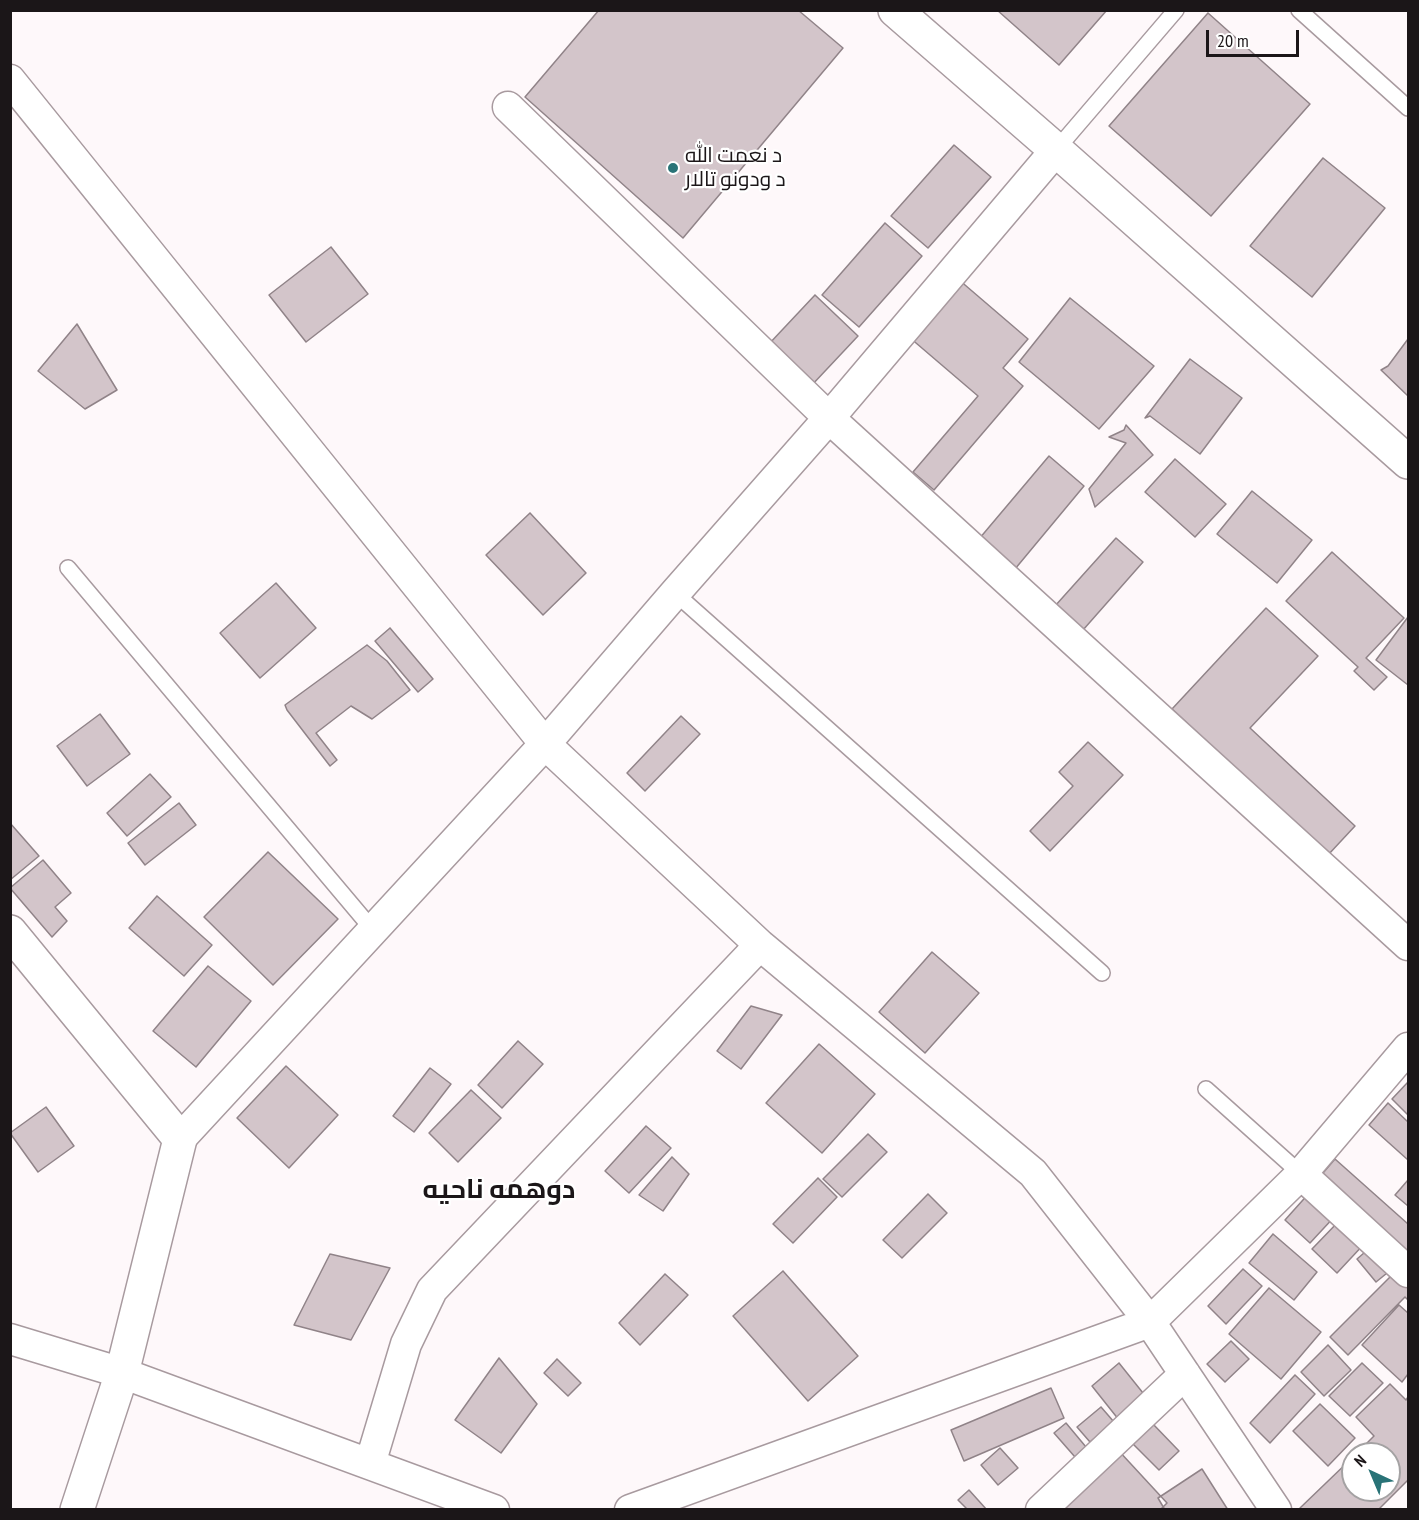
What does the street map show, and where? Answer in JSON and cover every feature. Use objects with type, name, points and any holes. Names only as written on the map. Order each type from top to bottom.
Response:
[{"type":"main road","points":[[895,10],[1408,462]]},
{"type":"main road","points":[[10,932],[180,1139],[122,1373],[77,1509]]},
{"type":"street","points":[[10,80],[545,744],[760,945],[1033,1173],[1150,1322],[1276,1509]]},
{"type":"street","points":[[508,107],[829,418],[1408,945]]},
{"type":"street","points":[[180,1139],[545,744],[829,418],[1056,150]]},
{"type":"street","points":[[370,1464],[406,1344],[432,1290],[760,945]]},
{"type":"street","points":[[630,1509],[1150,1322],[1301,1173],[1408,1048]]},
{"type":"street","points":[[1301,1173],[1408,1272]]},
{"type":"street","points":[[10,1339],[122,1373],[494,1509]]},
{"type":"street","points":[[1041,1509],[1185,1374]]},
{"type":"lane","points":[[1056,150],[1176,10]]},
{"type":"lane","points":[[1299,10],[1408,108]]},
{"type":"lane","points":[[68,568],[373,930]]},
{"type":"lane","points":[[675,593],[1102,973]]},
{"type":"lane","points":[[1206,1089],[1301,1173]]},
{"type":"building","name":"د نعمت الله د ودونو تالار","points":[[599,10],[798,10],[843,48],[683,238],[525,97]]},
{"type":"building","points":[[997,10],[1107,10],[1059,65]]},
{"type":"building","points":[[1208,13],[1310,104],[1211,216],[1109,126]]},
{"type":"building","points":[[954,145],[991,177],[928,248],[891,216]]},
{"type":"building","points":[[1323,158],[1385,208],[1312,297],[1250,246]]},
{"type":"building","points":[[885,223],[922,256],[859,327],[822,295]]},
{"type":"building","points":[[331,247],[368,294],[306,342],[269,295]]},
{"type":"building","points":[[958,279],[1028,339],[1003,368],[1023,386],[934,490],[913,472],[978,396],[909,337]]},
{"type":"building","points":[[815,295],[858,336],[811,386],[768,345]]},
{"type":"building","points":[[1070,298],[1154,366],[1099,429],[1019,362]]},
{"type":"building","points":[[77,324],[117,390],[85,409],[38,371]]},
{"type":"building","points":[[1408,339],[1408,396],[1381,370],[1388,366]]},
{"type":"building","points":[[1190,359],[1242,398],[1200,454],[1150,416],[1145,418]]},
{"type":"building","points":[[1126,425],[1153,455],[1095,507],[1089,489],[1126,443],[1109,437],[1124,430]]},
{"type":"building","points":[[1049,456],[1084,486],[1015,569],[979,539]]},
{"type":"building","points":[[1175,459],[1226,504],[1195,537],[1145,492]]},
{"type":"building","points":[[1252,491],[1312,540],[1277,583],[1217,534]]},
{"type":"building","points":[[530,513],[586,573],[543,615],[486,555]]},
{"type":"building","points":[[1116,538],[1143,562],[1083,630],[1055,606]]},
{"type":"building","points":[[1332,552],[1404,618],[1366,658],[1387,677],[1374,690],[1354,671],[1358,667],[1286,601]]},
{"type":"building","points":[[276,583],[316,628],[260,678],[220,633]]},
{"type":"building","points":[[1266,608],[1318,656],[1250,728],[1355,826],[1328,855],[1172,709]]},
{"type":"building","points":[[1408,617],[1408,685],[1376,660]]},
{"type":"building","points":[[390,628],[433,679],[418,692],[375,641]]},
{"type":"building","points":[[367,645],[387,661],[410,690],[372,719],[351,706],[316,733],[337,760],[330,766],[285,705]]},
{"type":"building","points":[[100,714],[130,754],[87,786],[57,746]]},
{"type":"building","points":[[681,716],[700,734],[645,791],[627,773]]},
{"type":"building","points":[[1088,742],[1123,775],[1050,851],[1030,831],[1073,786],[1059,772]]},
{"type":"building","points":[[150,774],[171,797],[127,836],[107,813]]},
{"type":"building","points":[[179,803],[196,825],[145,865],[128,843]]},
{"type":"building","points":[[10,823],[39,856],[10,880]]},
{"type":"building","points":[[268,852],[338,919],[273,985],[204,917]]},
{"type":"building","points":[[43,860],[71,893],[55,907],[67,921],[52,937],[10,888]]},
{"type":"building","points":[[157,896],[212,945],[184,976],[129,928]]},
{"type":"building","points":[[932,952],[979,993],[925,1053],[879,1012]]},
{"type":"building","points":[[208,966],[251,1001],[196,1067],[153,1031]]},
{"type":"building","points":[[751,1006],[782,1015],[741,1069],[717,1051]]},
{"type":"building","points":[[518,1041],[543,1064],[502,1108],[478,1085]]},
{"type":"building","points":[[819,1044],[875,1094],[822,1153],[766,1103]]},
{"type":"building","points":[[286,1066],[338,1115],[289,1168],[237,1118]]},
{"type":"building","points":[[430,1068],[451,1084],[414,1132],[393,1116]]},
{"type":"building","points":[[1408,1082],[1408,1115],[1392,1099]]},
{"type":"building","points":[[471,1090],[501,1118],[458,1162],[429,1133]]},
{"type":"building","points":[[1388,1103],[1408,1122],[1408,1160],[1369,1125]]},
{"type":"building","points":[[46,1107],[74,1146],[38,1172],[10,1133]]},
{"type":"building","points":[[646,1126],[671,1148],[629,1193],[605,1171]]},
{"type":"building","points":[[868,1134],[887,1152],[842,1197],[823,1179]]},
{"type":"building","points":[[672,1157],[689,1174],[663,1211],[639,1195]]},
{"type":"building","points":[[1335,1159],[1408,1224],[1408,1261],[1317,1180]]},
{"type":"building","points":[[818,1178],[837,1197],[793,1243],[773,1224]]},
{"type":"building","points":[[1408,1180],[1408,1206],[1395,1195]]},
{"type":"building","points":[[1311,1191],[1336,1215],[1310,1243],[1285,1220]]},
{"type":"building","points":[[928,1194],[947,1213],[902,1258],[883,1240]]},
{"type":"building","points":[[1340,1220],[1365,1243],[1337,1273],[1312,1249]]},
{"type":"building","points":[[1273,1234],[1317,1272],[1294,1300],[1249,1263]]},
{"type":"building","points":[[1372,1246],[1392,1269],[1376,1282],[1357,1259]]},
{"type":"building","points":[[330,1254],[390,1268],[351,1340],[294,1325]]},
{"type":"building","points":[[1243,1269],[1262,1286],[1226,1324],[1208,1306]]},
{"type":"building","points":[[1398,1269],[1408,1279],[1408,1300],[1405,1297],[1348,1355],[1330,1337]]},
{"type":"building","points":[[783,1271],[858,1356],[808,1401],[733,1316]]},
{"type":"building","points":[[665,1274],[688,1295],[640,1345],[619,1323]]},
{"type":"building","points":[[1269,1288],[1321,1332],[1281,1379],[1229,1334]]},
{"type":"building","points":[[1399,1305],[1408,1313],[1408,1374],[1402,1382],[1362,1345]]},
{"type":"building","points":[[1231,1341],[1249,1359],[1225,1382],[1207,1364]]},
{"type":"building","points":[[1328,1345],[1351,1370],[1324,1396],[1301,1372]]},
{"type":"building","points":[[499,1358],[537,1404],[501,1453],[455,1420]]},
{"type":"building","points":[[557,1359],[581,1383],[568,1396],[544,1373]]},
{"type":"building","points":[[1119,1363],[1147,1398],[1119,1420],[1092,1386]]},
{"type":"building","points":[[1362,1363],[1383,1383],[1350,1416],[1329,1396]]},
{"type":"building","points":[[1295,1375],[1315,1394],[1270,1443],[1250,1423]]},
{"type":"building","points":[[1390,1384],[1406,1400],[1408,1397],[1408,1480],[1401,1487],[1401,1442],[1368,1442],[1374,1436],[1356,1417]]},
{"type":"building","points":[[1051,1388],[1064,1418],[964,1461],[951,1430]]},
{"type":"building","points":[[1320,1404],[1355,1438],[1351,1442],[1341,1442],[1341,1453],[1328,1466],[1293,1431]]},
{"type":"building","points":[[1101,1407],[1114,1422],[1090,1442],[1077,1427]]},
{"type":"building","points":[[1066,1423],[1086,1447],[1075,1457],[1054,1433]]},
{"type":"building","points":[[1152,1423],[1179,1451],[1159,1470],[1132,1443]]},
{"type":"building","points":[[1000,1448],[1018,1468],[998,1485],[981,1465]]},
{"type":"building","points":[[1118,1450],[1167,1503],[1160,1510],[1054,1510]]},
{"type":"building","points":[[1202,1469],[1228,1510],[1165,1510],[1158,1498]]},
{"type":"building","points":[[1341,1469],[1341,1502],[1386,1502],[1378,1510],[1302,1510],[1300,1508]]},
{"type":"building","points":[[969,1490],[987,1510],[968,1510],[958,1500]]},
{"type":"place","name":"د نعمت الله د ودونو تالار","points":[[673,168]]},
{"type":"district","name":"دوهمه ناحیه","points":[[499,1190]]}]
